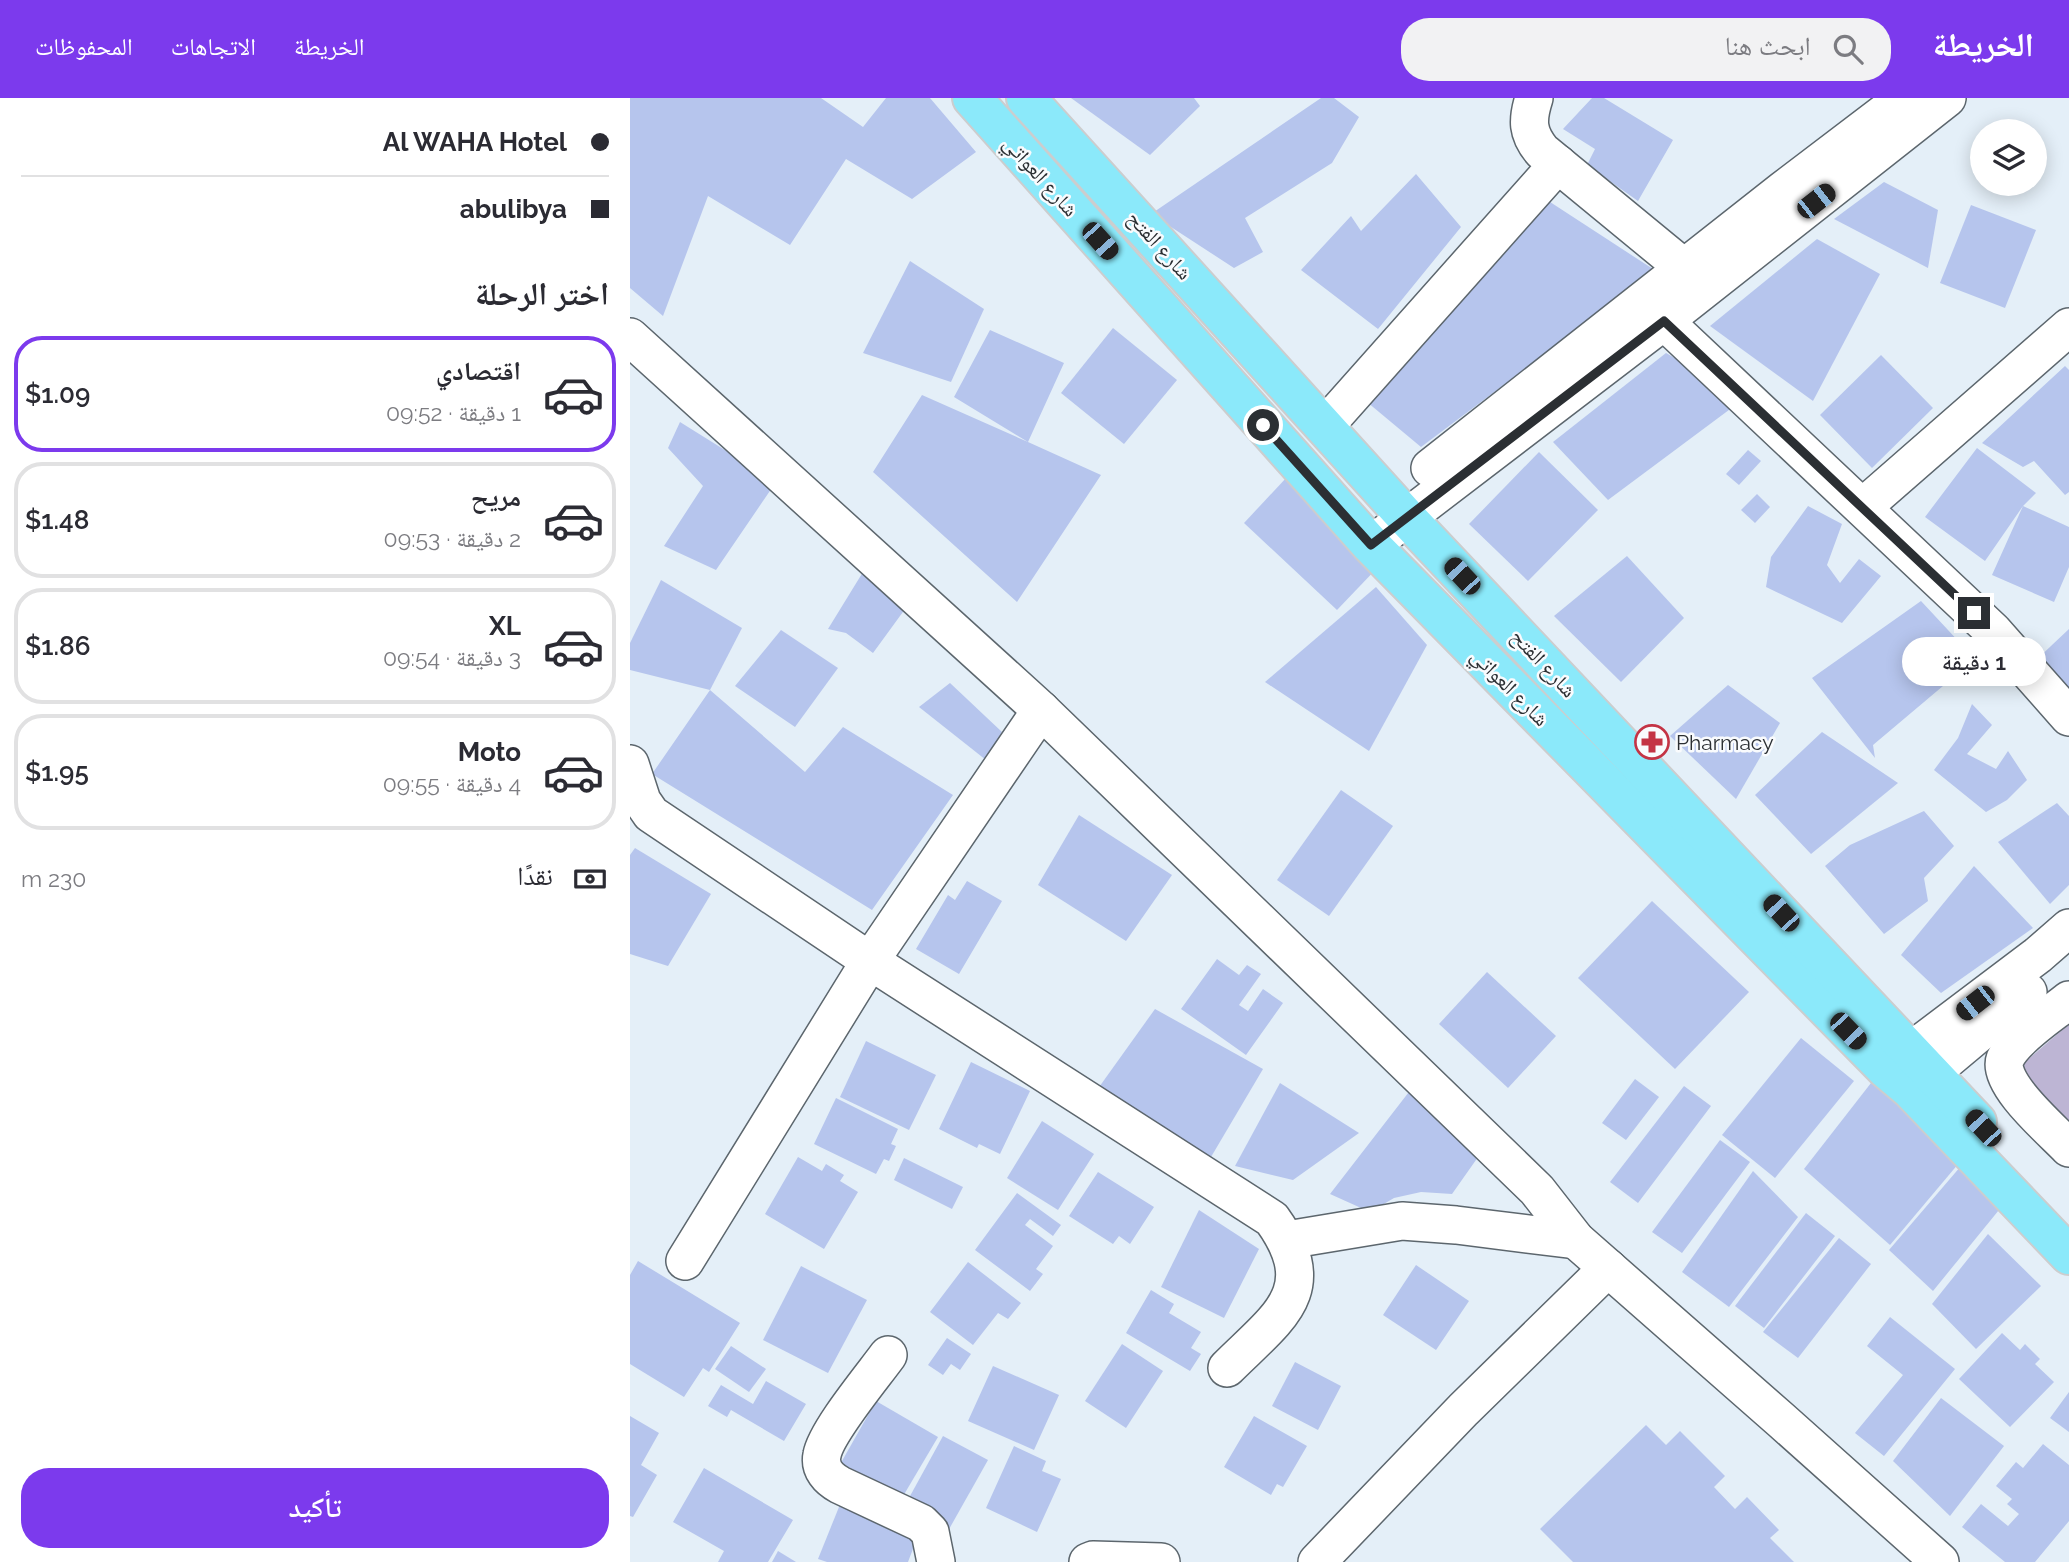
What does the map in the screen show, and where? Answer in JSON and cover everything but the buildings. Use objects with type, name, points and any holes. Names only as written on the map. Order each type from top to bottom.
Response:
[{"type":"main road","name":"شارع العواتي","points":[[972,98],[1362,536],[1910,1071],[2069,1255]]},
{"type":"main road","name":"شارع الفتح","points":[[1026,98],[1910,1071],[2069,1221]]},
{"type":"street","points":[[1534,98],[1528,118],[1529,131],[1542,151],[1684,267]]},
{"type":"street","points":[[1362,536],[1684,267],[1904,98]]},
{"type":"street","points":[[1398,508],[1664,321],[1947,98]]},
{"type":"street","points":[[1325,426],[1558,164]]},
{"type":"street","points":[[1664,321],[1993,631],[2069,717]]},
{"type":"street","points":[[1863,508],[2069,328]]},
{"type":"street","points":[[630,337],[1041,710],[1537,1189],[1576,1240],[1940,1562]]},
{"type":"street","points":[[685,1261],[870,961],[1041,710]]},
{"type":"street","points":[[630,764],[642,801],[651,814],[870,961],[1272,1219],[1287,1240],[1295,1259],[1296,1282],[1288,1302],[1274,1321],[1227,1368]]},
{"type":"street","points":[[1910,1071],[2069,928]]},
{"type":"street","points":[[1910,1071],[2069,959]]},
{"type":"street","points":[[2069,1000],[2015,1044],[2004,1067],[2015,1091],[2069,1148]]},
{"type":"street","points":[[1287,1240],[1402,1221],[1576,1240]]},
{"type":"street","points":[[1317,1562],[1463,1410],[1608,1268]]},
{"type":"street","points":[[888,1355],[830,1436],[821,1456],[823,1468],[829,1479],[921,1523],[930,1532],[936,1562]]},
{"type":"street","points":[[1088,1562],[1161,1562]]},
{"type":"shaded area","points":[[2069,1024],[2069,1166],[1995,1088]]},
{"type":"place","name":"Pharmacy","points":[[1652,742]]},
{"type":"route","points":[[1263,425],[1371,545],[1664,321],[1974,613]]}]
